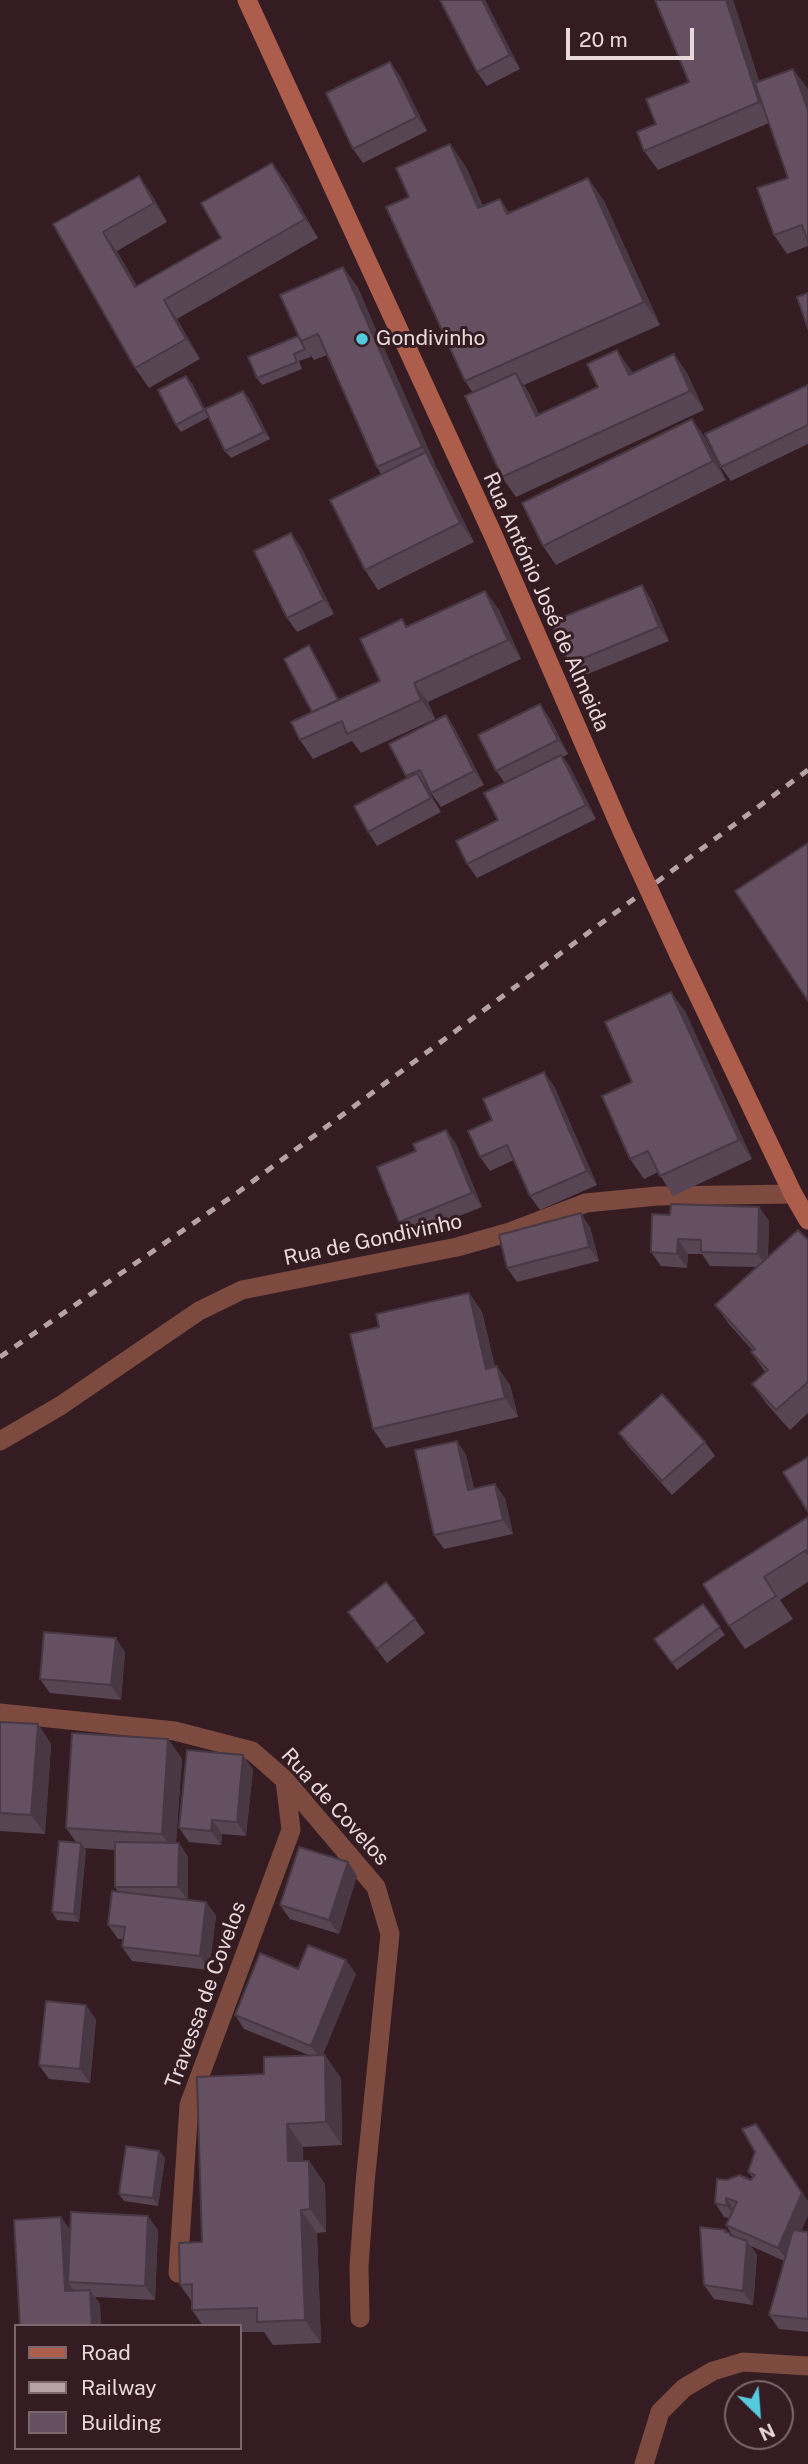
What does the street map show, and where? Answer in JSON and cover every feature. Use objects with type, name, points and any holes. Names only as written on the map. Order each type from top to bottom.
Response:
[{"type":"main road","name":"Rua António José de Almeida","points":[[247,0],[494,537],[679,955],[793,1194],[808,1220]]},
{"type":"street","name":"Rua de Gondivinho","points":[[0,1441],[60,1406],[199,1311],[242,1290],[457,1247],[510,1232],[586,1203],[657,1196],[793,1194]]},
{"type":"street","name":"Rua de Covelos","points":[[0,1713],[175,1731],[252,1751],[285,1780],[376,1887],[390,1934],[365,2183],[359,2266],[360,2318]]},
{"type":"street","name":"Travessa de Covelos","points":[[178,2273],[189,2105],[291,1830],[285,1780]]},
{"type":"street","points":[[644,2464],[660,2412],[684,2388],[713,2371],[743,2362],[808,2366]]},
{"type":"building","points":[[440,0],[482,0],[510,55],[477,72]]},
{"type":"building","points":[[655,0],[726,0],[759,102],[644,151],[637,132],[656,124],[646,99],[689,82]]},
{"type":"building","points":[[390,62],[417,117],[353,149],[326,93]]},
{"type":"building","points":[[793,69],[808,110],[808,242],[802,225],[774,235],[757,188],[788,178],[755,83]]},
{"type":"building","points":[[450,144],[478,208],[500,199],[507,214],[588,178],[644,302],[465,381],[386,207],[409,197],[396,168]]},
{"type":"building","points":[[272,163],[305,219],[164,300],[186,339],[135,368],[53,224],[139,176],[154,203],[103,232],[135,287],[221,238],[201,203]]},
{"type":"building","points":[[343,267],[422,447],[377,467],[318,334],[301,341],[280,295]]},
{"type":"building","points":[[808,293],[808,329],[797,297]]},
{"type":"building","points":[[298,336],[305,349],[294,354],[297,362],[257,378],[248,357]]},
{"type":"building","points":[[617,350],[629,375],[674,354],[690,391],[502,477],[465,396],[516,373],[536,416],[598,387],[587,364]]},
{"type":"building","points":[[186,376],[204,410],[176,425],[158,390]]},
{"type":"building","points":[[808,385],[808,425],[721,467],[705,434]]},
{"type":"building","points":[[243,391],[264,432],[225,451],[205,409]]},
{"type":"building","points":[[692,419],[713,461],[543,546],[522,503]]},
{"type":"building","points":[[426,452],[460,523],[365,570],[330,500]]},
{"type":"building","points":[[291,533],[324,600],[287,618],[254,551]]},
{"type":"building","points":[[642,585],[659,627],[569,664],[551,622]]},
{"type":"building","points":[[485,591],[508,640],[414,683],[421,700],[347,734],[342,721],[300,740],[291,722],[380,681],[360,639],[402,619],[406,627]]},
{"type":"building","points":[[309,645],[338,700],[312,712],[284,659]]},
{"type":"building","points":[[540,704],[558,740],[496,771],[478,735]]},
{"type":"building","points":[[446,715],[474,771],[431,793],[420,770],[406,776],[389,744]]},
{"type":"building","points":[[561,755],[586,805],[467,864],[456,841],[498,820],[484,793]]},
{"type":"building","points":[[417,773],[431,798],[368,832],[354,806]]},
{"type":"building","points":[[808,843],[808,1001],[735,891]]},
{"type":"building","points":[[671,992],[739,1140],[660,1176],[648,1151],[630,1159],[602,1096],[632,1082],[605,1022]]},
{"type":"building","points":[[544,1072],[587,1171],[530,1196],[507,1145],[480,1157],[468,1131],[492,1120],[483,1099]]},
{"type":"building","points":[[446,1130],[472,1193],[399,1222],[377,1167],[416,1151],[413,1144]]},
{"type":"building","points":[[671,1204],[759,1207],[758,1254],[701,1252],[701,1240],[678,1239],[677,1254],[651,1252],[652,1214],[670,1215]]},
{"type":"building","points":[[581,1213],[589,1247],[507,1268],[499,1235]]},
{"type":"building","points":[[798,1230],[808,1240],[808,1382],[776,1410],[752,1384],[768,1370],[751,1352],[755,1349],[715,1305]]},
{"type":"building","points":[[469,1293],[486,1369],[497,1366],[505,1398],[373,1429],[350,1334],[379,1327],[376,1314]]},
{"type":"building","points":[[662,1394],[705,1442],[662,1481],[619,1433]]},
{"type":"building","points":[[457,1441],[468,1490],[495,1484],[503,1520],[434,1535],[415,1450]]},
{"type":"building","points":[[808,1457],[808,1512],[783,1472]]},
{"type":"building","points":[[808,1517],[808,1554],[806,1550],[764,1577],[776,1596],[729,1626],[703,1584]]},
{"type":"building","points":[[386,1582],[415,1619],[377,1649],[348,1612]]},
{"type":"building","points":[[703,1604],[720,1627],[672,1663],[654,1639]]},
{"type":"building","points":[[44,1632],[116,1638],[111,1685],[40,1679]]},
{"type":"building","points":[[0,1722],[38,1724],[31,1815],[0,1813]]},
{"type":"building","points":[[72,1733],[168,1739],[162,1834],[66,1828]]},
{"type":"building","points":[[187,1750],[243,1755],[237,1822],[212,1820],[211,1831],[179,1828]]},
{"type":"building","points":[[59,1841],[81,1843],[74,1914],[52,1912]]},
{"type":"building","points":[[115,1842],[179,1843],[178,1887],[115,1887]]},
{"type":"building","points":[[299,1847],[348,1862],[329,1920],[280,1905]]},
{"type":"building","points":[[112,1891],[206,1902],[200,1956],[122,1947],[125,1927],[108,1925]]},
{"type":"building","points":[[308,1945],[346,1960],[311,2046],[235,2015],[260,1953],[298,1969]]},
{"type":"building","points":[[46,2001],[86,2005],[80,2069],[39,2065]]},
{"type":"building","points":[[325,2055],[326,2122],[287,2124],[288,2161],[309,2161],[310,2209],[301,2210],[305,2320],[257,2322],[257,2308],[192,2310],[192,2284],[180,2285],[179,2243],[202,2242],[197,2077],[264,2074],[264,2057]]},
{"type":"building","points":[[756,2124],[802,2193],[778,2248],[726,2225],[737,2202],[726,2198],[727,2206],[715,2203],[717,2179],[727,2180],[739,2175],[751,2180],[755,2175],[748,2172],[755,2152],[742,2129]]},
{"type":"building","points":[[126,2146],[159,2151],[153,2198],[119,2194]]},
{"type":"building","points":[[71,2212],[148,2216],[145,2286],[68,2282]]},
{"type":"building","points":[[61,2217],[65,2291],[90,2290],[92,2324],[20,2324],[14,2220]]},
{"type":"building","points":[[700,2227],[726,2230],[730,2235],[747,2241],[743,2291],[704,2285]]},
{"type":"building","points":[[793,2230],[808,2232],[808,2319],[769,2315]]},
{"type":"railway","points":[[0,1357],[237,1193],[808,770]]},
{"type":"place","name":"Gondivinho","points":[[362,339]]}]
